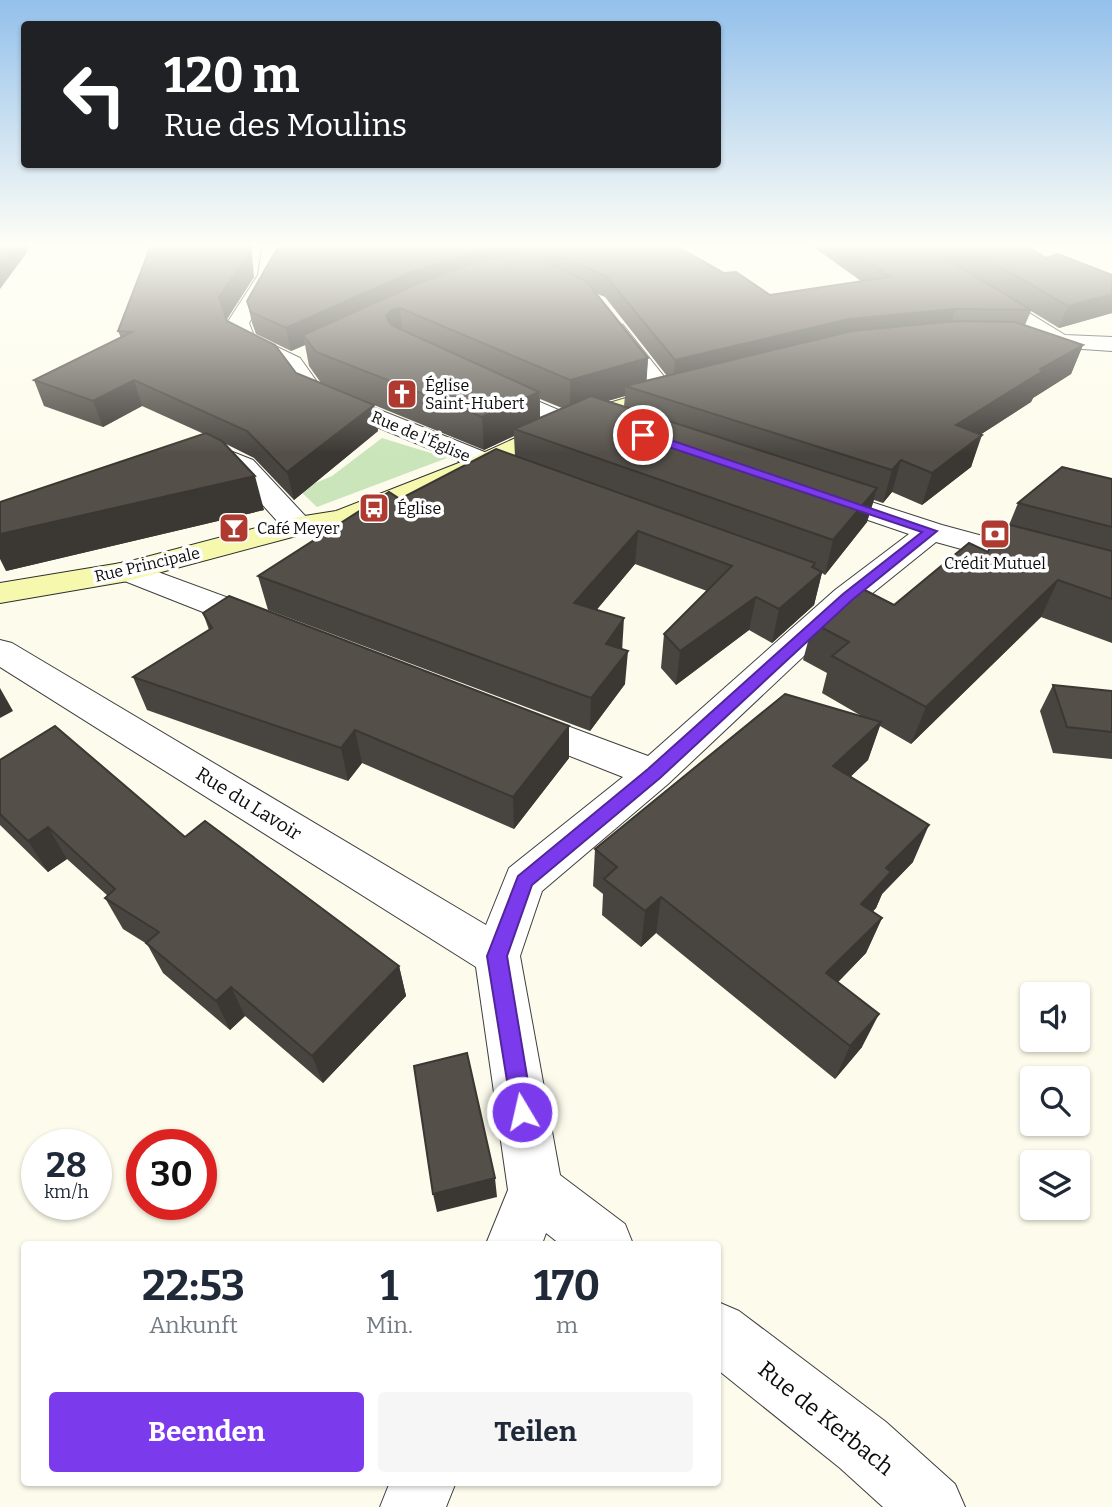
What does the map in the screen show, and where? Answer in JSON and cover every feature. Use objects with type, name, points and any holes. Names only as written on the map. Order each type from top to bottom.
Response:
[{"type":"street","points":[[244,313],[238,323],[244,340],[291,363],[316,351]]},
{"type":"street","points":[[1013,313],[1060,342]]},
{"type":"street","points":[[603,314],[665,394]]},
{"type":"street","points":[[1018,342],[1112,344]]},
{"type":"street","name":"Rue de l'Église","points":[[291,363],[311,391],[549,487]]},
{"type":"street","points":[[467,377],[580,421],[630,430]]},
{"type":"street","name":"Rue Principale","points":[[0,593],[128,572],[298,526],[342,519],[484,463],[580,421],[704,384]]},
{"type":"street","points":[[220,455],[243,466],[298,526]]},
{"type":"street","points":[[800,487],[931,531],[1112,581]]},
{"type":"street","points":[[515,1241],[535,1190],[497,956],[524,881],[654,774],[834,592],[931,531]]},
{"type":"street","points":[[128,572],[295,636]]},
{"type":"street","name":"Rue du Lavoir","points":[[0,651],[497,956]]},
{"type":"street","points":[[487,710],[654,774]]},
{"type":"street","points":[[535,1190],[601,1241]]},
{"type":"street","name":"Rue de Kerbach","points":[[721,1334],[863,1445],[932,1507]]},
{"type":"street","points":[[413,1507],[421,1486]]},
{"type":"green space","points":[[382,438],[447,458],[317,507],[299,490],[332,476]]},
{"type":"building","points":[[125,313],[224,313],[227,321],[275,345],[296,373],[374,405],[287,472],[247,431],[134,380],[93,401],[34,380],[132,332],[118,331]]},
{"type":"building","points":[[254,313],[319,313],[286,328]]},
{"type":"building","points":[[352,313],[389,313],[386,316],[391,325],[539,392],[482,417],[316,352],[303,335]]},
{"type":"building","points":[[413,313],[612,313],[648,358],[570,380]]},
{"type":"building","points":[[637,313],[909,313],[849,319],[675,360]]},
{"type":"building","points":[[958,321],[1015,322],[1083,345],[1040,369],[1043,371],[956,425],[982,435],[932,473],[901,460],[892,470],[625,386],[852,331]]},
{"type":"building","points":[[591,396],[877,488],[833,540],[514,429]]},
{"type":"building","points":[[206,433],[222,441],[255,476],[0,534],[0,502]]},
{"type":"building","points":[[496,449],[815,563],[812,567],[822,572],[779,609],[756,597],[680,651],[664,634],[732,566],[638,531],[574,603],[624,618],[606,644],[628,651],[591,698],[258,576],[389,492],[400,499]]},
{"type":"building","points":[[1062,467],[1112,479],[1112,527],[1018,503]]},
{"type":"building","points":[[999,522],[1112,551],[1112,599],[1058,580],[926,707],[832,656],[849,642],[813,623],[855,585],[894,605],[969,543],[988,552]]},
{"type":"building","points":[[229,596],[569,726],[513,797],[355,730],[341,748],[133,677],[212,628],[203,613]]},
{"type":"building","points":[[1053,685],[1112,691],[1112,732],[1067,727]]},
{"type":"building","points":[[785,694],[881,722],[833,766],[929,825],[886,868],[891,872],[861,904],[882,918],[826,973],[879,1014],[850,1046],[661,897],[645,911],[604,879],[617,867],[595,849]]},
{"type":"building","points":[[55,726],[185,837],[205,821],[399,966],[312,1056],[231,987],[216,1001],[146,943],[159,932],[105,898],[115,889],[48,827],[28,841],[0,814],[0,760]]},
{"type":"building","points":[[467,1053],[495,1178],[433,1194],[414,1066]]},
{"type":"place","name":"Église Saint-Hubert","points":[[402,394]]},
{"type":"place","name":"Église","points":[[374,508]]},
{"type":"place","name":"Café Meyer","points":[[234,528]]},
{"type":"place","name":"Crédit Mutuel","points":[[995,534]]},
{"type":"route","points":[[522,1112],[497,956],[524,881],[654,774],[848,597],[931,531],[643,435]]}]
